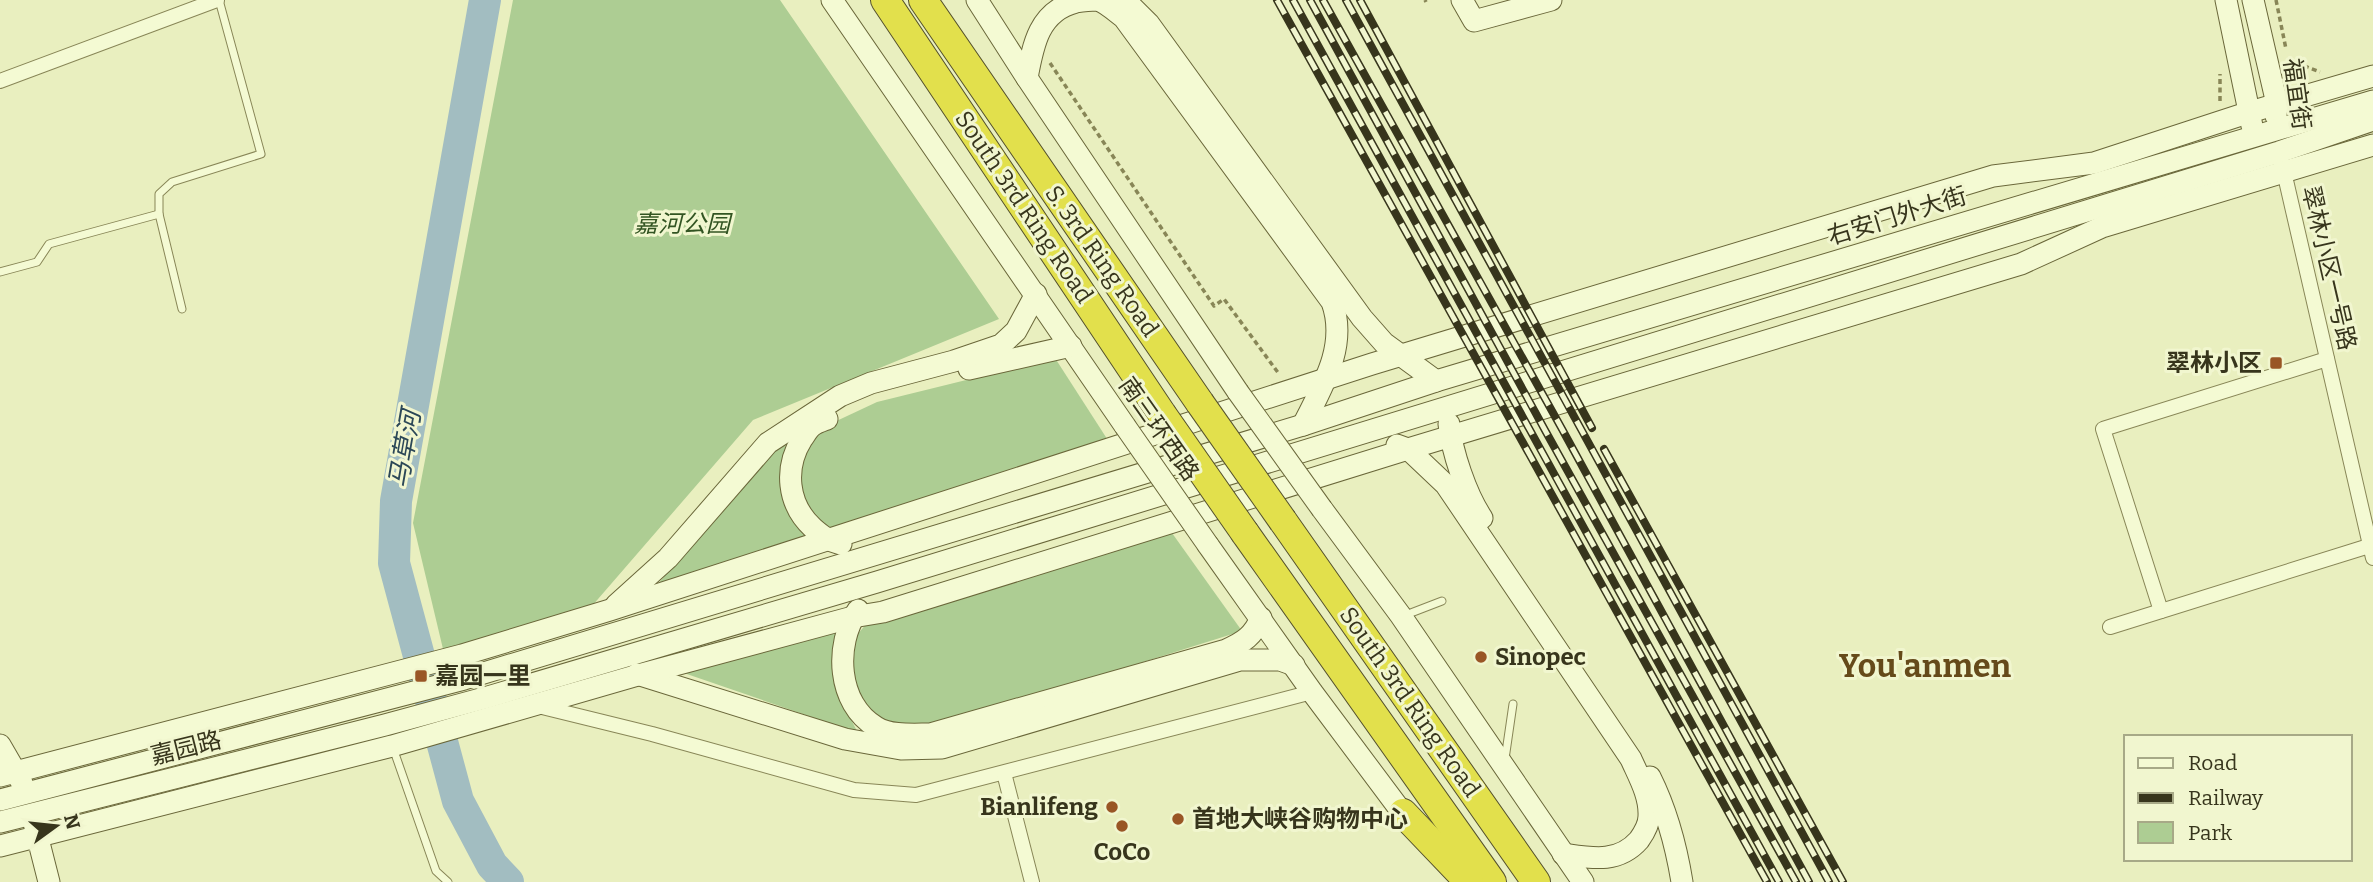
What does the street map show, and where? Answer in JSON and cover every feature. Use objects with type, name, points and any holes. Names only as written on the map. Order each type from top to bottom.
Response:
[{"type":"highway","name":"South 3rd Ring Road","points":[[885,0],[1162,414],[1492,882]]},
{"type":"highway","name":"S. 3rd Ring Road","points":[[923,0],[1283,521]]},
{"type":"highway","name":"South 3rd Ring Road","points":[[1283,521],[1536,882]]},
{"type":"highway","points":[[1403,813],[1469,882]]},
{"type":"main road","name":"南三环西路","points":[[832,0],[1208,545],[1450,882]]},
{"type":"main road","points":[[977,0],[1238,392],[1401,616],[1583,882]]},
{"type":"main road","points":[[1027,78],[1033,48],[1046,19],[1061,6],[1098,0],[1124,18],[1332,302],[1338,318],[1336,346],[1326,379],[1303,425]]},
{"type":"main road","points":[[1125,0],[1149,24],[1362,318],[1384,343],[1436,381]]},
{"type":"main road","points":[[1462,0],[1474,21],[1551,0]]},
{"type":"main road","name":"福宜街","points":[[2226,0],[2250,112],[2273,149]]},
{"type":"main road","name":"福宜街","points":[[2253,0],[2277,104],[2273,149]]},
{"type":"main road","points":[[8,774],[462,654],[829,541],[1402,355],[1993,177],[2094,163],[2250,112],[2373,76]]},
{"type":"main road","name":"右安门外大街","points":[[480,707],[594,665],[877,582],[1447,408],[2273,149],[2373,101]]},
{"type":"main road","name":"右安门外大街","points":[[881,551],[1303,425],[1436,381],[2373,120]]},
{"type":"main road","points":[[0,846],[388,736],[480,707],[534,705],[853,617],[884,611],[1450,436],[2021,264],[2273,149],[2373,145]]},
{"type":"main road","points":[[573,646],[668,558],[768,443],[840,396],[871,383],[954,361],[1001,345],[1016,331],[1036,294]]},
{"type":"main road","points":[[881,551],[829,541],[804,519],[795,503],[790,485],[791,464],[810,427],[868,398],[932,378],[1071,346]]},
{"type":"main road","points":[[1447,408],[1450,436],[1473,504],[1641,760],[1662,802],[1677,850],[1682,882]]},
{"type":"main road","points":[[1365,433],[1408,449],[1446,485],[1631,759],[1645,791],[1650,817],[1645,832],[1625,853],[1607,858],[1563,854]]},
{"type":"main road","name":"嘉园路","points":[[0,800],[464,679],[881,551]]},
{"type":"main road","points":[[877,582],[853,617],[843,647],[843,677],[862,716],[877,729],[903,734],[930,734],[1226,650],[1247,640],[1256,630],[1261,618]]},
{"type":"main road","points":[[594,665],[638,675],[845,739],[901,748],[942,748],[1240,660],[1280,660],[1294,665]]},
{"type":"main road","name":"嘉园路","points":[[0,822],[388,736]]},
{"type":"main road","points":[[0,745],[8,774],[26,793],[49,882]]},
{"type":"street","points":[[0,81],[218,0]]},
{"type":"street","name":"翠林小区一号路","points":[[2273,149],[2327,359],[2371,552]]},
{"type":"street","points":[[2161,611],[2103,429],[2327,359]]},
{"type":"street","points":[[2110,626],[2371,552]]},
{"type":"street","points":[[534,705],[652,734],[854,790],[916,795],[1312,692]]},
{"type":"street","points":[[1004,773],[1032,882]]},
{"type":"lane","points":[[182,309],[159,214],[159,194],[172,181],[261,154],[218,0]]},
{"type":"lane","points":[[0,272],[37,262],[49,244],[159,214]]},
{"type":"lane","points":[[1401,616],[1441,601]]},
{"type":"lane","points":[[1503,767],[1513,704]]},
{"type":"lane","points":[[388,736],[436,871],[447,882]]},
{"type":"path","points":[[2276,0],[2289,61],[2321,72]]},
{"type":"path","points":[[1048,61],[1214,306],[1224,299],[1279,374]]},
{"type":"green space","name":"嘉河公园","points":[[513,0],[780,0],[999,319],[753,420],[579,621],[443,649],[413,523]]},
{"type":"green space","points":[[1055,358],[1111,445],[834,530],[817,522],[802,499],[798,463],[813,432],[877,402]]},
{"type":"green space","points":[[786,439],[784,481],[815,541],[655,587]]},
{"type":"green space","points":[[1172,533],[1242,631],[930,729],[902,729],[866,714],[848,676],[850,643],[868,622]]},
{"type":"green space","points":[[841,624],[839,696],[858,733],[681,672]]},
{"type":"waterway","name":"马草河","points":[[485,0],[396,501],[394,563],[458,801],[492,865],[508,882]]},
{"type":"railway","points":[[1277,0],[1767,882]]},
{"type":"railway","points":[[1293,0],[1779,882]]},
{"type":"railway","points":[[1310,0],[1796,882]]},
{"type":"railway","points":[[1323,0],[1562,429],[1809,882]]},
{"type":"railway","points":[[1346,0],[1829,882]]},
{"type":"railway","points":[[1360,0],[1592,428]]},
{"type":"railway","points":[[1604,449],[1843,882]]},
{"type":"place","name":"翠林小区","points":[[2276,363]]},
{"type":"place","name":"Sinopec","points":[[1481,657]]},
{"type":"place","name":"嘉园一里","points":[[421,676]]},
{"type":"place","name":"Bianlifeng","points":[[1112,807]]},
{"type":"place","name":"首地大峡谷购物中心","points":[[1178,819]]},
{"type":"place","name":"CoCo","points":[[1122,826]]},
{"type":"district","name":"You'anmen","points":[[1925,666]]}]
